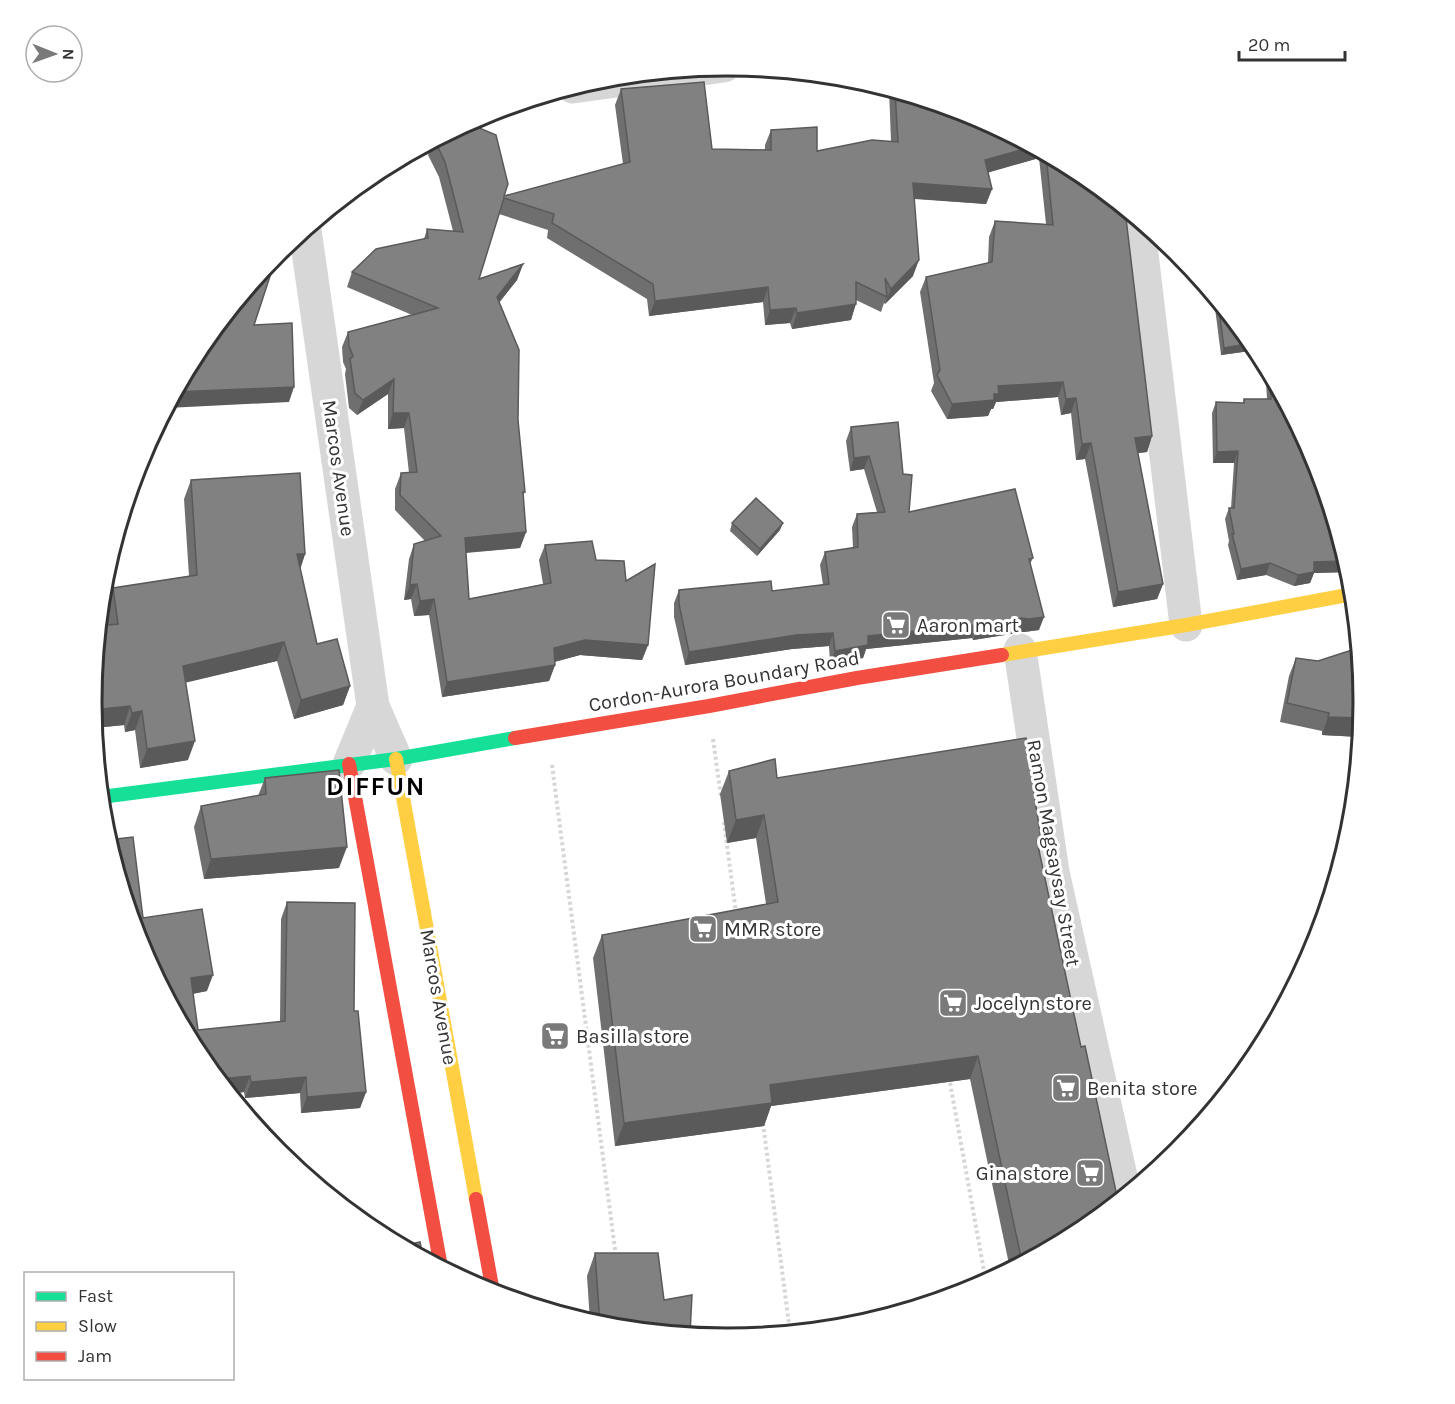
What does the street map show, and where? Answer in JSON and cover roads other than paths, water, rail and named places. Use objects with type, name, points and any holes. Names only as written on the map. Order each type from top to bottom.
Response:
[{"type":"main road","name":"Cordon-Aurora Boundary Road","points":[[109,796],[396,759],[1020,650],[1186,625],[1344,596]]},
{"type":"main road","name":"Marcos Avenue","points":[[396,759],[491,1281]]},
{"type":"main road","points":[[349,764],[439,1257]]},
{"type":"street","points":[[1139,231],[1186,625]]},
{"type":"street","name":"Marcos Avenue","points":[[306,240],[373,706],[396,759]]},
{"type":"street","name":"Ramon Magsaysay Street","points":[[1020,650],[1053,872],[1123,1186]]},
{"type":"street","points":[[349,764],[373,706]]},
{"type":"place","name":"Aaron mart","points":[[896,625]]},
{"type":"place","name":"MMR store","points":[[703,929]]},
{"type":"place","name":"Jocelyn store","points":[[953,1003]]},
{"type":"place","name":"Basilla store","points":[[555,1036]]},
{"type":"place","name":"Benita store","points":[[1066,1088]]},
{"type":"place","name":"Gina store","points":[[1090,1173]]},
{"type":"district","name":"DIFFUN","points":[[376,786]]}]
